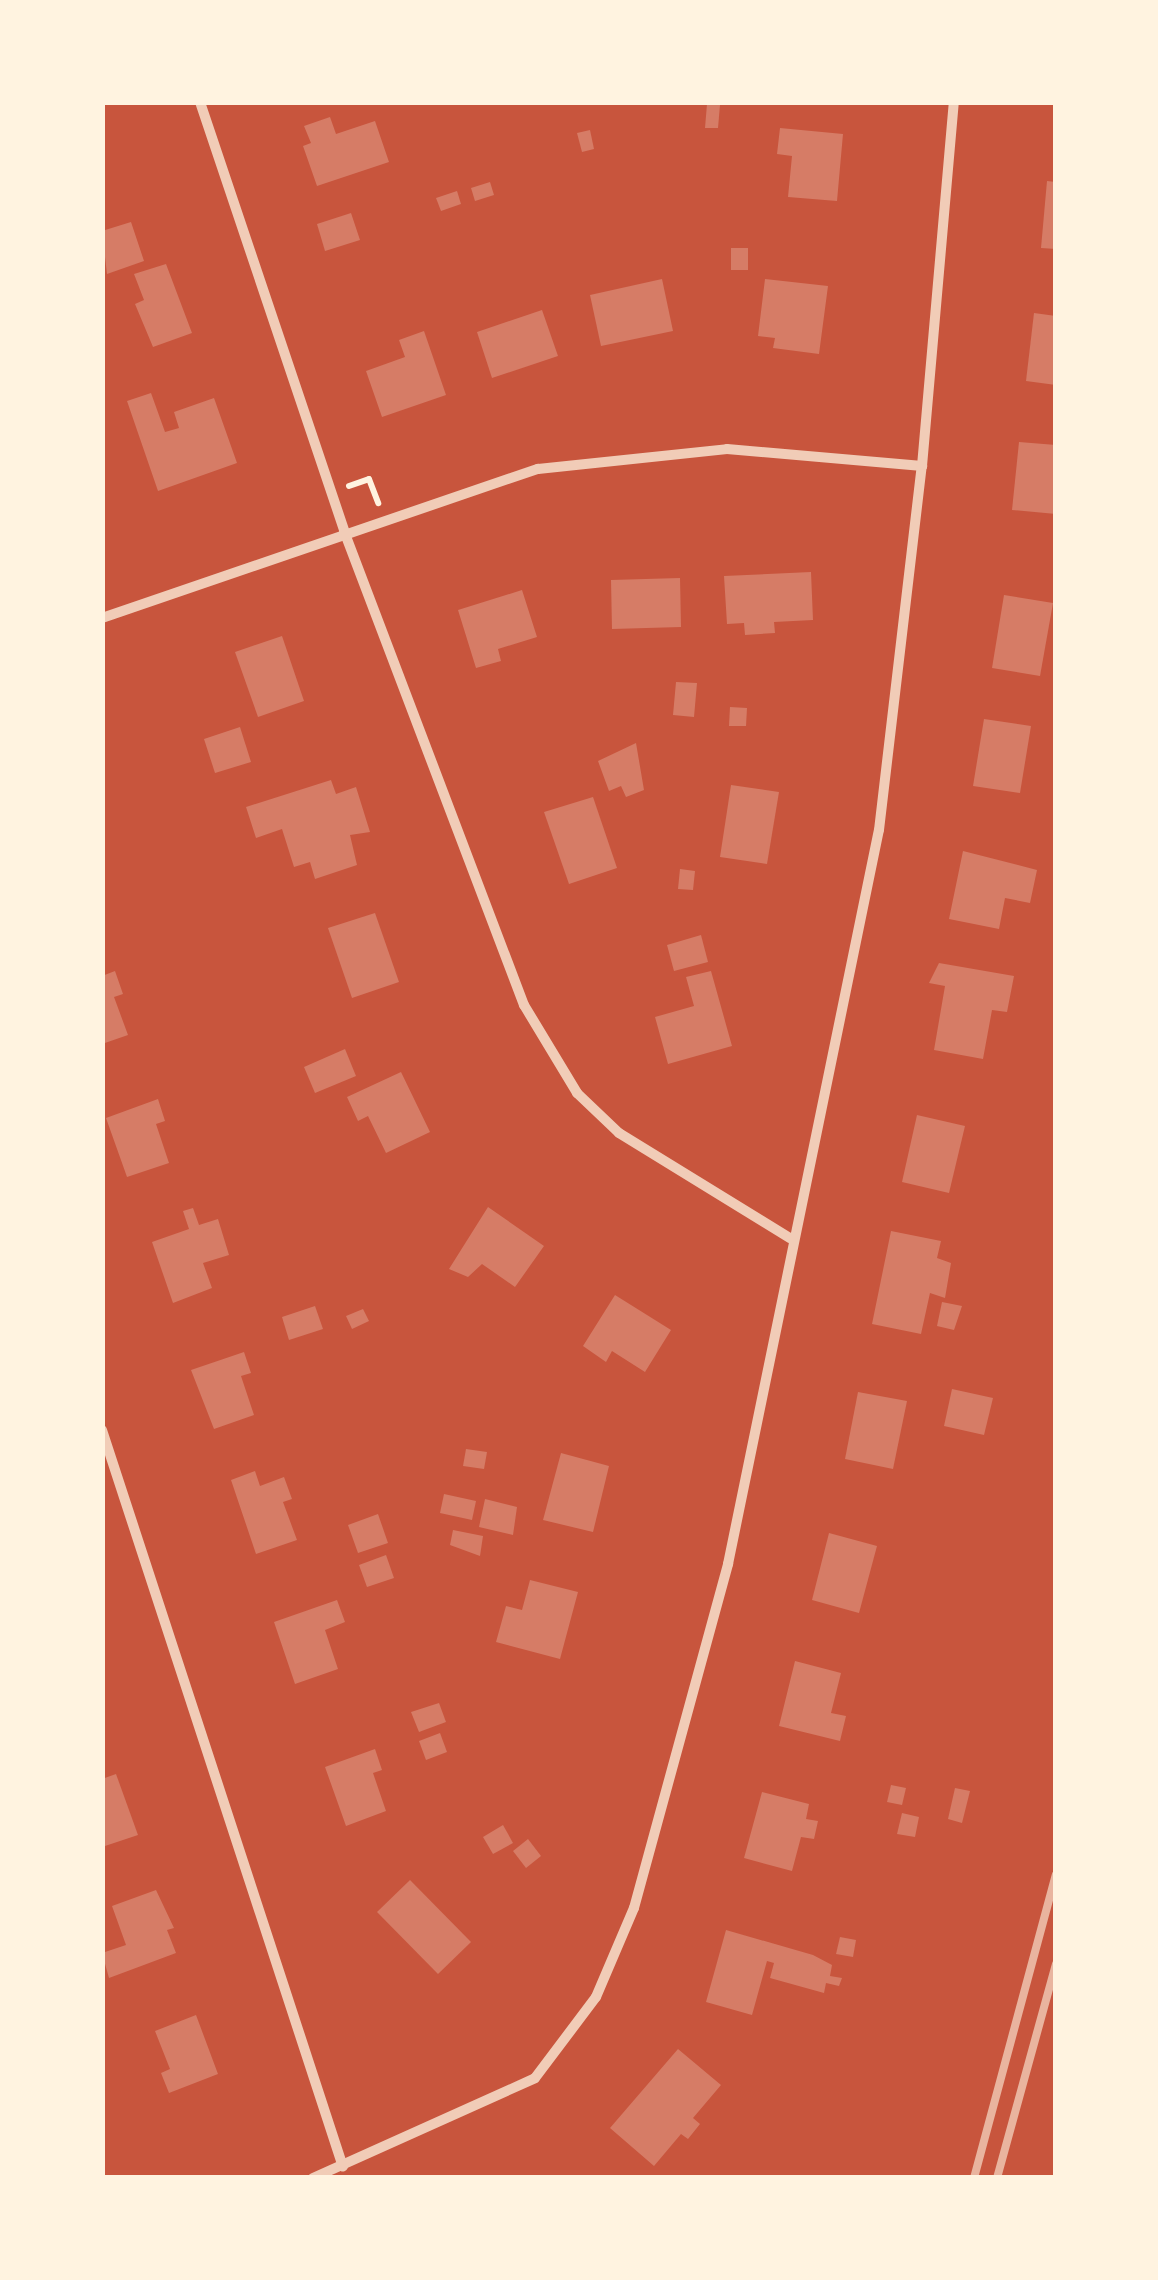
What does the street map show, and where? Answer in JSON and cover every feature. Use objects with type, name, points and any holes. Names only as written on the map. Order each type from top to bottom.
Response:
[{"type":"street","points":[[200,102],[344,531],[524,1005],[548,1051],[578,1093],[619,1133],[790,1238]]},
{"type":"street","points":[[313,2178],[343,2168],[535,2078],[596,1997],[634,1908],[728,1564],[790,1238],[879,830],[922,466],[954,102]]},
{"type":"street","points":[[102,618],[344,531],[557,467],[728,449],[922,466]]},
{"type":"street","points":[[102,1430],[343,2168]]},
{"type":"building","points":[[707,104],[720,105],[718,128],[705,128]]},
{"type":"building","points":[[330,117],[336,134],[375,121],[389,162],[317,186],[303,146],[311,143],[304,126]]},
{"type":"building","points":[[780,128],[843,134],[837,201],[788,197],[792,156],[777,154]]},
{"type":"building","points":[[590,130],[594,149],[582,152],[577,133]]},
{"type":"building","points":[[1047,181],[1056,182],[1056,249],[1041,248]]},
{"type":"building","points":[[490,182],[494,195],[475,201],[471,188]]},
{"type":"building","points":[[457,191],[461,204],[441,211],[436,198]]},
{"type":"building","points":[[351,213],[360,240],[325,251],[317,224]]},
{"type":"building","points":[[131,222],[144,261],[107,274],[102,231]]},
{"type":"building","points":[[731,248],[748,248],[748,270],[731,270]]},
{"type":"building","points":[[166,264],[192,333],[153,347],[135,304],[144,300],[134,274]]},
{"type":"building","points":[[662,279],[673,331],[601,346],[590,295]]},
{"type":"building","points":[[765,279],[828,286],[819,354],[773,348],[775,338],[758,336]]},
{"type":"building","points":[[542,310],[558,356],[492,378],[477,332]]},
{"type":"building","points":[[1034,313],[1056,316],[1056,385],[1026,381]]},
{"type":"building","points":[[424,331],[446,395],[382,417],[366,371],[405,357],[399,340]]},
{"type":"building","points":[[151,393],[165,432],[179,428],[174,412],[214,398],[237,463],[158,491],[127,401]]},
{"type":"building","points":[[1019,442],[1056,445],[1056,514],[1012,510]]},
{"type":"building","points":[[811,572],[813,620],[774,622],[775,633],[745,635],[744,623],[727,624],[724,576]]},
{"type":"building","points":[[680,578],[681,627],[612,629],[611,580]]},
{"type":"building","points":[[522,590],[537,637],[498,649],[501,661],[476,668],[458,610]]},
{"type":"building","points":[[1004,595],[1053,603],[1040,676],[992,668]]},
{"type":"building","points":[[282,636],[304,701],[258,717],[235,652]]},
{"type":"building","points":[[676,682],[697,683],[694,717],[673,715]]},
{"type":"building","points":[[730,707],[747,708],[746,726],[729,726]]},
{"type":"building","points":[[984,719],[1031,726],[1020,793],[973,786]]},
{"type":"building","points":[[240,727],[251,762],[215,773],[204,739]]},
{"type":"building","points":[[636,743],[644,790],[626,797],[621,786],[609,791],[598,761]]},
{"type":"building","points":[[331,780],[336,794],[356,787],[370,832],[350,835],[357,865],[315,879],[310,862],[294,867],[282,829],[256,838],[246,807]]},
{"type":"building","points":[[731,785],[779,792],[767,864],[720,857]]},
{"type":"building","points":[[593,797],[617,868],[569,884],[544,812]]},
{"type":"building","points":[[963,851],[1037,870],[1030,903],[1005,898],[999,929],[949,919]]},
{"type":"building","points":[[680,869],[695,871],[693,890],[678,889]]},
{"type":"building","points":[[375,913],[399,982],[352,998],[328,928]]},
{"type":"building","points":[[701,935],[708,962],[674,971],[667,945]]},
{"type":"building","points":[[939,963],[1014,976],[1007,1012],[992,1010],[983,1059],[934,1050],[945,986],[929,983]]},
{"type":"building","points":[[115,971],[123,994],[114,997],[128,1035],[102,1044],[102,976]]},
{"type":"building","points":[[711,971],[732,1046],[668,1064],[655,1017],[694,1006],[686,977]]},
{"type":"building","points":[[345,1049],[356,1076],[315,1093],[304,1067]]},
{"type":"building","points":[[401,1072],[430,1132],[386,1153],[368,1116],[358,1121],[347,1097]]},
{"type":"building","points":[[158,1099],[165,1121],[156,1124],[169,1163],[127,1177],[106,1118]]},
{"type":"building","points":[[917,1115],[965,1126],[949,1193],[902,1182]]},
{"type":"building","points":[[488,1207],[544,1246],[515,1287],[482,1264],[468,1277],[449,1269]]},
{"type":"building","points":[[193,1208],[199,1225],[218,1219],[229,1255],[203,1263],[212,1288],[173,1303],[152,1242],[189,1229],[183,1211]]},
{"type":"building","points":[[891,1231],[941,1241],[937,1258],[951,1263],[945,1298],[930,1293],[921,1334],[872,1324]]},
{"type":"building","points":[[615,1295],[671,1330],[645,1372],[612,1351],[606,1362],[583,1346]]},
{"type":"building","points":[[942,1302],[962,1306],[954,1330],[937,1326]]},
{"type":"building","points":[[315,1306],[323,1329],[289,1340],[282,1317]]},
{"type":"building","points":[[363,1309],[369,1321],[352,1329],[346,1316]]},
{"type":"building","points":[[244,1352],[251,1373],[241,1376],[254,1415],[214,1429],[191,1370]]},
{"type":"building","points":[[952,1389],[993,1398],[984,1435],[944,1426]]},
{"type":"building","points":[[858,1392],[907,1401],[893,1469],[845,1459]]},
{"type":"building","points":[[466,1449],[487,1452],[484,1469],[463,1466]]},
{"type":"building","points":[[561,1453],[609,1466],[593,1532],[543,1520]]},
{"type":"building","points":[[255,1471],[260,1486],[284,1477],[292,1499],[283,1502],[297,1540],[256,1554],[231,1480]]},
{"type":"building","points":[[444,1494],[476,1501],[472,1520],[440,1513]]},
{"type":"building","points":[[485,1499],[517,1507],[513,1535],[479,1527]]},
{"type":"building","points":[[378,1514],[388,1543],[358,1553],[348,1525]]},
{"type":"building","points":[[453,1530],[483,1536],[480,1556],[450,1545]]},
{"type":"building","points":[[829,1533],[877,1546],[859,1613],[812,1600]]},
{"type":"building","points":[[386,1555],[394,1578],[367,1587],[359,1565]]},
{"type":"building","points":[[530,1580],[578,1592],[560,1659],[496,1642],[506,1606],[522,1610]]},
{"type":"building","points":[[337,1600],[345,1622],[325,1630],[338,1669],[295,1684],[274,1622]]},
{"type":"building","points":[[795,1661],[841,1673],[831,1713],[846,1716],[840,1741],[779,1726]]},
{"type":"building","points":[[439,1703],[446,1722],[419,1732],[411,1712]]},
{"type":"building","points":[[440,1733],[447,1752],[426,1760],[419,1741]]},
{"type":"building","points":[[375,1749],[382,1770],[373,1773],[386,1811],[346,1826],[325,1767]]},
{"type":"building","points":[[116,1774],[138,1835],[102,1847],[102,1779]]},
{"type":"building","points":[[891,1785],[906,1788],[902,1805],[887,1802]]},
{"type":"building","points":[[955,1788],[970,1791],[962,1823],[948,1819]]},
{"type":"building","points":[[762,1792],[809,1804],[806,1819],[818,1821],[814,1839],[801,1837],[792,1871],[744,1858]]},
{"type":"building","points":[[902,1813],[919,1817],[915,1837],[897,1834]]},
{"type":"building","points":[[503,1825],[513,1843],[493,1854],[483,1837]]},
{"type":"building","points":[[528,1839],[541,1856],[526,1868],[513,1851]]},
{"type":"building","points":[[410,1880],[471,1942],[438,1974],[377,1912]]},
{"type":"building","points":[[156,1890],[174,1928],[167,1930],[176,1953],[109,1978],[102,1953],[126,1945],[112,1906]]},
{"type":"building","points":[[726,1930],[813,1955],[832,1965],[830,1976],[842,1978],[839,1986],[826,1983],[824,1993],[770,1978],[774,1963],[767,1961],[752,2015],[706,2002]]},
{"type":"building","points":[[840,1937],[856,1940],[853,1957],[836,1954]]},
{"type":"building","points":[[196,2015],[218,2074],[169,2093],[161,2073],[170,2069],[155,2031]]},
{"type":"building","points":[[678,2049],[721,2085],[693,2118],[700,2124],[688,2139],[681,2134],[654,2166],[610,2128]]},
{"type":"railway","points":[[974,2178],[1056,1875]]},
{"type":"railway","points":[[997,2178],[1056,1964]]}]
